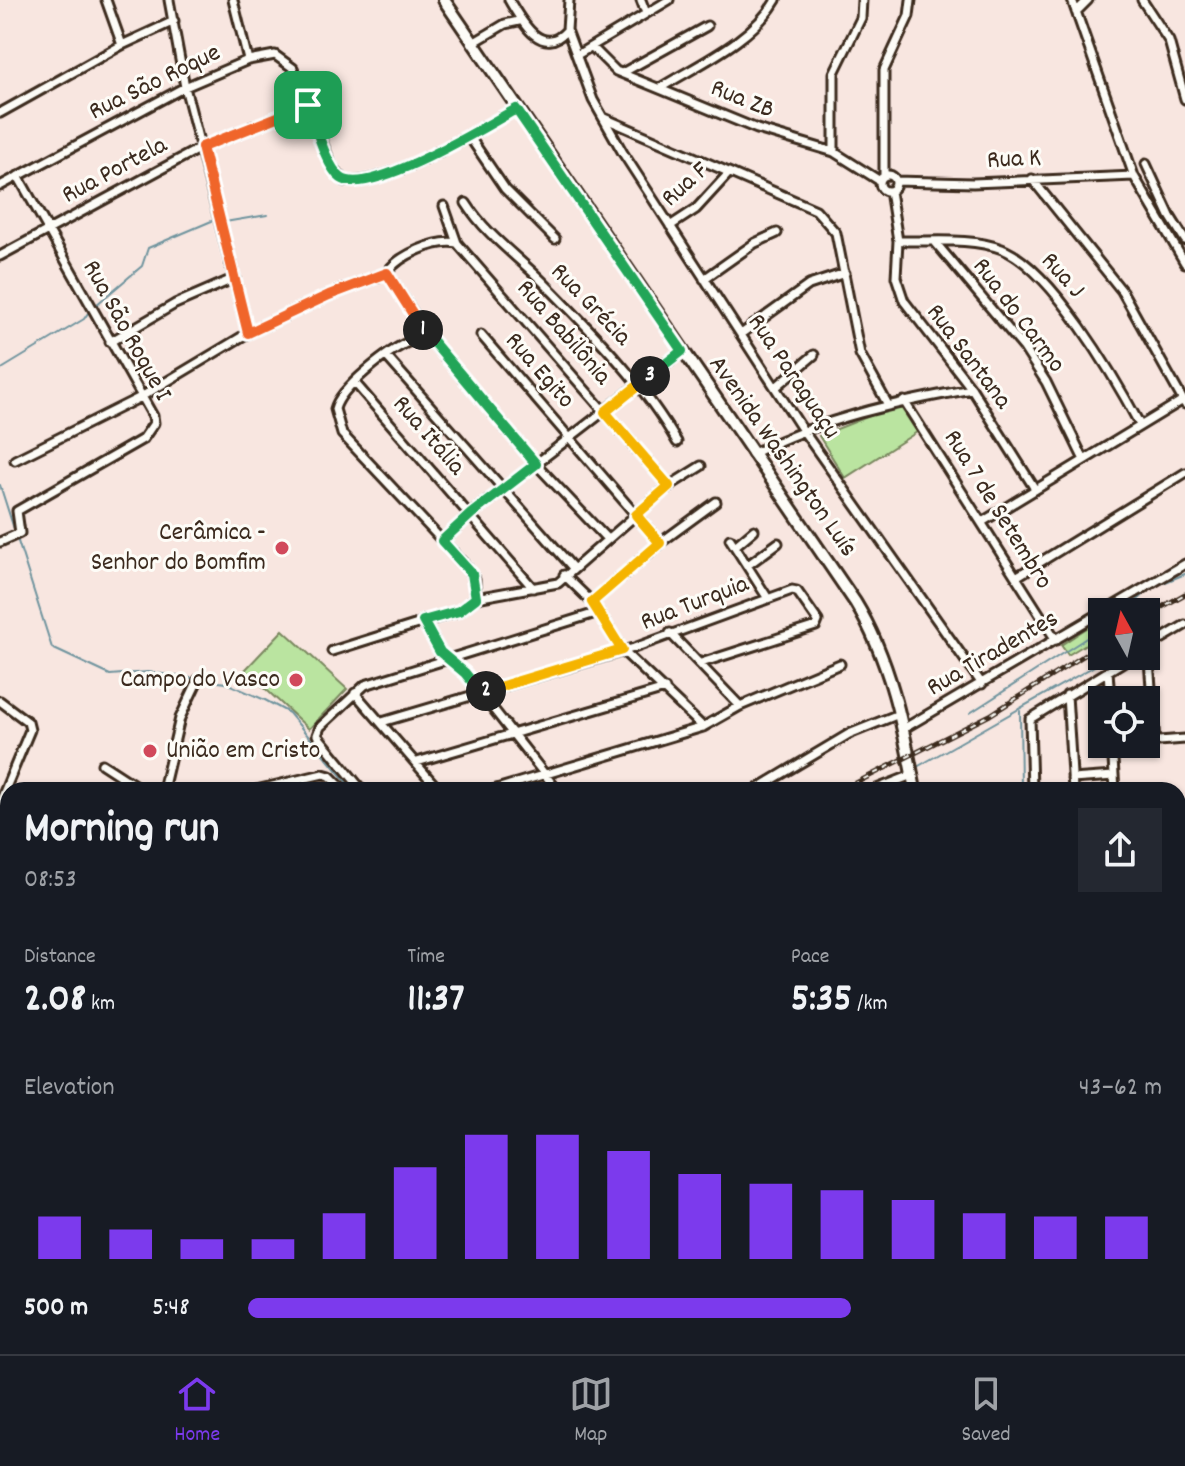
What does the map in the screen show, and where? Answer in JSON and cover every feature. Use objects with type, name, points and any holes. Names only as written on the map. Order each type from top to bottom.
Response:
[{"type":"main road","name":"Avenida Washington Luís","points":[[444,0],[870,625],[899,714],[914,782]]},
{"type":"street","points":[[106,0],[122,45]]},
{"type":"street","points":[[169,0],[185,87],[248,333]]},
{"type":"street","points":[[233,0],[248,60]]},
{"type":"street","points":[[509,0],[519,21],[542,40],[557,38],[567,30],[569,0]]},
{"type":"street","points":[[641,0],[646,13]]},
{"type":"street","points":[[577,55],[669,0]]},
{"type":"street","points":[[660,88],[720,52],[760,20],[776,0]]},
{"type":"street","points":[[834,152],[834,73],[861,18],[862,0]]},
{"type":"street","points":[[882,179],[891,176],[896,181],[890,191],[883,190],[882,179],[887,156],[884,70],[909,16],[911,0]]},
{"type":"street","points":[[1072,0],[1134,176],[1185,263]]},
{"type":"street","points":[[1142,0],[1169,41],[1185,99]]},
{"type":"street","points":[[1076,12],[1088,1]]},
{"type":"street","points":[[0,113],[122,45],[174,21]]},
{"type":"street","points":[[473,43],[505,24],[519,21]]},
{"type":"street","points":[[624,72],[707,26]]},
{"type":"street","name":"Rua Paraguaçu","points":[[567,30],[603,118],[670,226],[804,432],[982,684]]},
{"type":"street","name":"Rua ZB","points":[[593,48],[611,67],[767,133],[834,152],[882,179]]},
{"type":"street","name":"Rua São Roque","points":[[0,186],[185,87],[248,60],[275,55],[288,61],[308,105]]},
{"type":"street","points":[[308,105],[332,167],[345,181],[376,178],[469,136],[516,109]]},
{"type":"street","name":"Rua Portela","points":[[0,256],[202,147],[308,105]]},
{"type":"street","points":[[603,118],[652,136],[816,210],[836,233],[860,354],[887,403]]},
{"type":"street","points":[[469,136],[505,189],[555,239]]},
{"type":"street","points":[[1146,164],[1185,240]]},
{"type":"street","name":"Rua F","points":[[670,226],[696,209],[729,173]]},
{"type":"street","name":"Rua São Roque I","points":[[0,542],[21,531],[17,511],[150,432],[154,419],[18,176]]},
{"type":"street","name":"Rua K","points":[[896,181],[1134,176]]},
{"type":"street","points":[[982,522],[1140,425],[1184,402],[1122,291],[1032,179]]},
{"type":"street","name":"Rua Santana","points":[[890,191],[898,241],[896,277],[904,301],[972,389],[1035,489]]},
{"type":"street","name":"Rua Grécia","points":[[466,203],[482,228],[542,281],[639,385],[677,442]]},
{"type":"street","points":[[15,460],[141,397],[248,333],[329,295],[387,273],[394,263],[410,255],[442,244],[457,243],[444,206]]},
{"type":"street","points":[[704,279],[765,236],[777,233]]},
{"type":"street","name":"Rua J","points":[[898,241],[995,247],[1028,266],[1102,355],[1140,425]]},
{"type":"street","name":"Rua do Carmo","points":[[935,242],[1024,348],[1046,382],[1084,460]]},
{"type":"street","name":"Rua Babilônia","points":[[457,243],[669,486]]},
{"type":"street","points":[[387,273],[431,340],[536,464],[607,539]]},
{"type":"street","points":[[741,334],[809,285],[845,273]]},
{"type":"street","points":[[110,342],[175,304],[235,278]]},
{"type":"street","name":"Rua Egito","points":[[481,335],[660,543]]},
{"type":"street","points":[[431,340],[413,340],[386,356],[337,400],[339,428],[472,574],[476,598]]},
{"type":"street","points":[[442,541],[471,514],[682,351]]},
{"type":"street","points":[[776,387],[814,355]]},
{"type":"street","points":[[386,356],[573,568]]},
{"type":"street","name":"Rua Itália","points":[[355,383],[533,588]]},
{"type":"street","points":[[752,454],[887,403],[972,389]]},
{"type":"street","name":"Rua 7 de Setembro","points":[[904,401],[1056,640]]},
{"type":"street","points":[[332,651],[459,611],[476,598],[549,587],[669,486],[701,466]]},
{"type":"street","points":[[1016,577],[1185,473]]},
{"type":"street","points":[[592,602],[660,543],[716,502]]},
{"type":"street","points":[[754,530],[732,543],[767,597]]},
{"type":"street","points":[[748,565],[778,543]]},
{"type":"street","name":"Rua Tiradentes","points":[[1126,598],[1185,564]]},
{"type":"street","points":[[564,575],[592,602],[622,650],[703,727]]},
{"type":"street","name":"Rua Turquia","points":[[382,722],[622,650],[767,597],[796,590],[818,621],[816,626],[701,663]]},
{"type":"street","points":[[355,782],[318,738],[317,732],[365,685],[599,612]]},
{"type":"street","points":[[423,621],[447,659],[465,673],[512,736],[528,748],[552,782]]},
{"type":"street","name":"Rua Tiradentes","points":[[903,729],[1088,621]]},
{"type":"street","points":[[1160,640],[1185,625]]},
{"type":"street","points":[[670,633],[740,706]]},
{"type":"street","points":[[520,782],[703,727],[740,706],[840,664]]},
{"type":"street","points":[[1032,782],[1030,719],[1108,671],[1109,686]]},
{"type":"street","points":[[165,782],[177,727],[198,680]]},
{"type":"street","points":[[417,762],[665,689]]},
{"type":"street","points":[[355,693],[433,782]]},
{"type":"street","points":[[1067,695],[1072,782]]},
{"type":"street","points":[[0,701],[30,727],[5,782]]},
{"type":"street","points":[[768,782],[849,734],[899,714]]},
{"type":"street","points":[[1160,741],[1185,739]]},
{"type":"street","points":[[1113,758],[1114,782]]},
{"type":"street","points":[[102,764],[130,782]]},
{"type":"street","points":[[887,782],[911,767]]},
{"type":"street","points":[[290,782],[323,774],[336,782]]},
{"type":"street","points":[[1072,779],[1114,776]]},
{"type":"street","points":[[204,1354],[218,1354]]},
{"type":"green space","points":[[895,406],[902,409],[917,432],[845,478],[819,436]]},
{"type":"green space","points":[[1088,627],[1088,643],[1068,655],[1061,645]]},
{"type":"green space","name":"Campo do Vasco","points":[[283,630],[347,689],[309,729],[245,670]]},
{"type":"waterway","points":[[225,222],[267,215]]},
{"type":"waterway","points":[[96,305],[142,266],[148,248],[214,220]]},
{"type":"waterway","points":[[0,370],[84,319],[88,313]]},
{"type":"waterway","points":[[0,485],[52,648],[110,675],[148,672],[226,683],[265,700],[289,713],[346,782]]},
{"type":"waterway","points":[[1140,598],[1151,588],[1185,574]]},
{"type":"waterway","points":[[970,713],[1088,637]]},
{"type":"waterway","points":[[917,767],[1088,670]]},
{"type":"waterway","points":[[1020,711],[1021,782]]},
{"type":"waterway","points":[[891,779],[907,772]]},
{"type":"railway","points":[[1160,608],[1185,594]]},
{"type":"railway","points":[[858,782],[990,715],[1088,653]]},
{"type":"place","name":"Cerâmica - Senhor do Bomfim","points":[[282,548]]},
{"type":"place","name":"Campo do Vasco","points":[[296,680]]},
{"type":"place","name":"União em Cristo","points":[[150,751]]},
{"type":"route","points":[[308,105],[332,167],[345,181],[355,182],[376,178],[454,144],[516,109],[682,351],[605,412],[669,486],[636,515],[660,543],[592,602],[622,650],[481,693],[460,668],[440,652],[423,621],[459,611],[476,598],[472,574],[442,541],[471,514],[536,464],[431,340],[387,273],[346,287],[248,333],[202,147],[308,105]]}]
